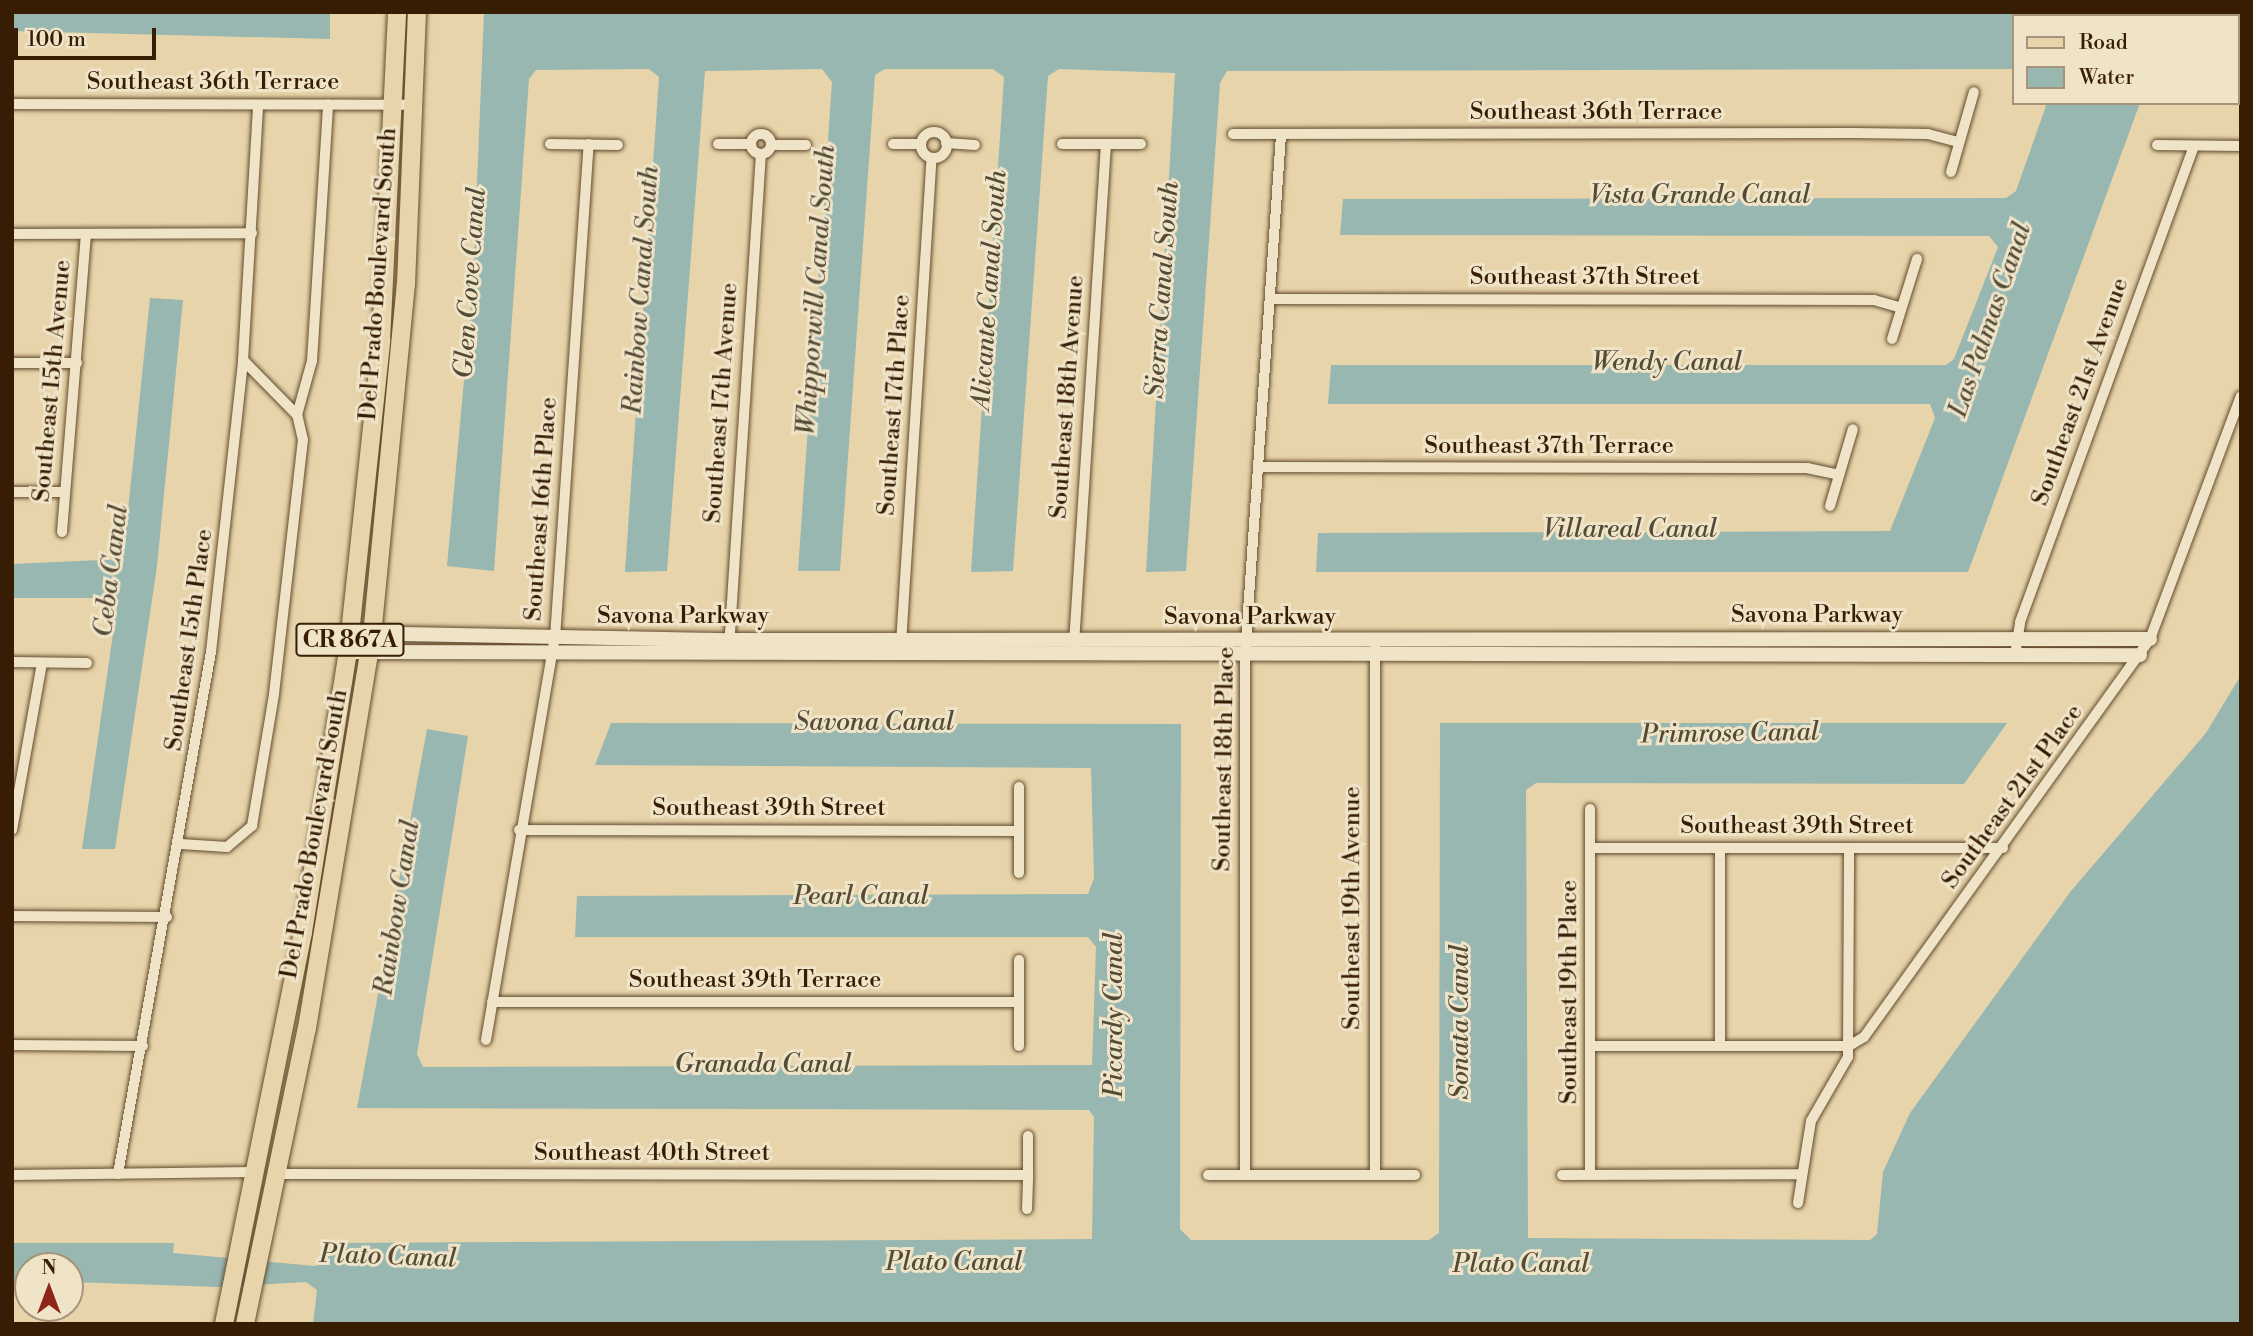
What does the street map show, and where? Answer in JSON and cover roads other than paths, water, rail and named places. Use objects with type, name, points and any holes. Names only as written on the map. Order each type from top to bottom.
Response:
[{"type":"main road","name":"Del Prado Boulevard South","points":[[224,1324],[303,932],[351,633],[381,341],[397,12]]},
{"type":"main road","name":"Del Prado Boulevard South","points":[[245,1324],[255,1261],[276,1174],[341,843],[372,636],[405,296],[417,12]]},
{"type":"main road","points":[[260,1145],[276,1174]]},
{"type":"main road","points":[[253,1172],[269,1205]]},
{"type":"street","points":[[1951,172],[1974,92]]},
{"type":"street","name":"Southeast 36th Terrace","points":[[12,104],[414,105]]},
{"type":"street","points":[[181,844],[227,847],[252,826],[303,453],[297,415],[312,361],[328,104]]},
{"type":"street","name":"Southeast 15th Place","points":[[118,1174],[181,844],[219,589],[243,360],[258,105]]},
{"type":"street","points":[[893,144],[921,144],[931,133],[946,144],[975,145]]},
{"type":"street","name":"Southeast 36th Terrace","points":[[1233,134],[1854,133],[1928,134],[1958,142]]},
{"type":"street","points":[[718,144],[751,144],[761,134],[771,145]]},
{"type":"street","name":"Southeast 18th Place","points":[[1245,1175],[1246,647],[1281,135]]},
{"type":"street","points":[[550,144],[618,145]]},
{"type":"street","name":"Southeast 16th Place","points":[[486,1040],[548,654],[555,638],[589,144]]},
{"type":"street","points":[[751,144],[761,155],[771,145],[806,145]]},
{"type":"street","points":[[921,144],[932,158],[943,154],[946,144]]},
{"type":"street","points":[[1062,144],[1141,144]]},
{"type":"street","name":"Southeast 18th Avenue","points":[[1073,647],[1106,144]]},
{"type":"street","points":[[2157,145],[2241,146]]},
{"type":"street","name":"Southeast 21st Avenue","points":[[2015,654],[2016,638],[2194,146]]},
{"type":"street","name":"Southeast 17th Avenue","points":[[729,647],[761,155]]},
{"type":"street","name":"Southeast 17th Place","points":[[901,647],[932,158]]},
{"type":"street","points":[[12,234],[252,233]]},
{"type":"street","name":"Southeast 15th Avenue","points":[[62,532],[86,234]]},
{"type":"street","points":[[1892,339],[1898,307],[1917,259]]},
{"type":"street","name":"Southeast 37th Street","points":[[1270,299],[1874,300],[1898,307]]},
{"type":"street","points":[[243,360],[297,415]]},
{"type":"street","points":[[12,363],[77,363]]},
{"type":"street","name":"Southeast 21st Place","points":[[1798,1203],[1798,1174],[1811,1121],[1849,1046],[1864,1037],[2003,848],[2150,639],[2241,396]]},
{"type":"street","points":[[1830,506],[1853,429]]},
{"type":"street","name":"Southeast 37th Terrace","points":[[1258,467],[1796,468],[1839,475]]},
{"type":"street","points":[[12,492],[65,492]]},
{"type":"street","name":"Savona Parkway","points":[[351,633],[372,636],[555,638],[729,647]]},
{"type":"street","name":"Savona Parkway","points":[[1375,648],[1666,640],[2150,639]]},
{"type":"street","points":[[1664,655],[1666,640]]},
{"type":"street","name":"Savona Parkway","points":[[348,652],[548,654],[729,647],[1246,647],[1664,655],[2140,655]]},
{"type":"street","name":"Southeast 19th Avenue","points":[[1375,648],[1375,1175]]},
{"type":"street","points":[[12,662],[87,663]]},
{"type":"street","points":[[12,830],[43,663]]},
{"type":"street","points":[[1018,787],[1019,873]]},
{"type":"street","name":"Southeast 19th Place","points":[[1590,809],[1590,1174]]},
{"type":"street","name":"Southeast 39th Street","points":[[519,830],[1019,831]]},
{"type":"street","name":"Southeast 39th Street","points":[[1590,848],[2003,848]]},
{"type":"street","points":[[1720,848],[1720,1046]]},
{"type":"street","points":[[1591,1046],[1849,1046],[1849,848]]},
{"type":"street","points":[[12,916],[167,917]]},
{"type":"street","points":[[1019,960],[1019,1046]]},
{"type":"street","name":"Southeast 39th Terrace","points":[[492,1002],[1019,1002]]},
{"type":"street","points":[[12,1045],[142,1046]]},
{"type":"street","points":[[1027,1209],[1028,1136]]},
{"type":"street","points":[[12,1175],[253,1172]]},
{"type":"street","name":"Southeast 40th Street","points":[[276,1174],[1028,1175]]},
{"type":"street","points":[[1562,1175],[1798,1174]]},
{"type":"street","points":[[1208,1175],[1415,1175]]},
{"type":"water","points":[[12,12],[330,12],[330,39],[12,31]]},
{"type":"water","points":[[484,12],[2241,12],[2241,68],[2239,14],[2011,14],[2011,69],[1227,71],[1220,83],[1186,571],[1146,572],[1175,73],[1059,69],[1048,76],[1013,571],[971,572],[1004,77],[993,69],[885,69],[875,75],[840,571],[798,571],[832,82],[822,69],[705,71],[667,571],[625,572],[659,77],[649,69],[536,70],[529,79],[494,571],[447,566],[473,282]]},
{"type":"water","name":"Las Palmas Canal","points":[[2046,105],[2139,105],[1968,572],[1316,572],[1318,533],[1890,531],[1935,418],[1930,404],[1328,404],[1331,365],[1946,365],[1954,359],[1998,247],[1989,236],[1340,235],[1343,199],[2006,198],[2016,191]]},
{"type":"water","name":"Ceba Canal","points":[[150,298],[183,300],[157,566],[115,849],[82,849],[117,606],[109,598],[12,598],[12,564],[123,559]]},
{"type":"water","points":[[2241,675],[2241,1324],[313,1324],[317,1290],[306,1282],[219,1287],[84,1282],[84,1252],[14,1252],[12,1282],[12,1243],[174,1243],[173,1253],[315,1266],[324,1262],[328,1243],[1092,1239],[1094,1117],[1089,1110],[357,1108],[427,729],[468,736],[417,1054],[423,1067],[1092,1065],[1096,947],[1088,937],[575,937],[577,896],[1088,894],[1094,878],[1091,768],[595,765],[611,723],[1181,724],[1180,1229],[1191,1240],[1429,1240],[1439,1233],[1440,723],[2007,723],[1964,784],[1536,783],[1526,790],[1528,1238],[1870,1240],[1877,1234],[1883,1172],[1910,1113],[2071,891],[2206,733]]},
{"type":"water label","name":"Vista Grande Canal","points":[[1700,196]]},
{"type":"water label","name":"Glen Cove Canal","points":[[471,283]]},
{"type":"water label","name":"Rainbow Canal South","points":[[642,290]]},
{"type":"water label","name":"Whipporwill Canal South","points":[[817,290]]},
{"type":"water label","name":"Alicante Canal South","points":[[990,290]]},
{"type":"water label","name":"Sierra Canal South","points":[[1163,290]]},
{"type":"water label","name":"Wendy Canal","points":[[1667,363]]},
{"type":"water label","name":"Villareal Canal","points":[[1630,530]]},
{"type":"water label","name":"Savona Canal","points":[[874,723]]},
{"type":"water label","name":"Primrose Canal","points":[[1730,734]]},
{"type":"water label","name":"Pearl Canal","points":[[861,897]]},
{"type":"water label","name":"Rainbow Canal","points":[[398,908]]},
{"type":"water label","name":"Picardy Canal","points":[[1115,1015]]},
{"type":"water label","name":"Sonata Canal","points":[[1461,1022]]},
{"type":"water label","name":"Granada Canal","points":[[763,1065]]},
{"type":"water label","name":"Plato Canal","points":[[388,1257]]},
{"type":"water label","name":"Plato Canal","points":[[954,1263]]},
{"type":"water label","name":"Plato Canal","points":[[1521,1265]]}]
